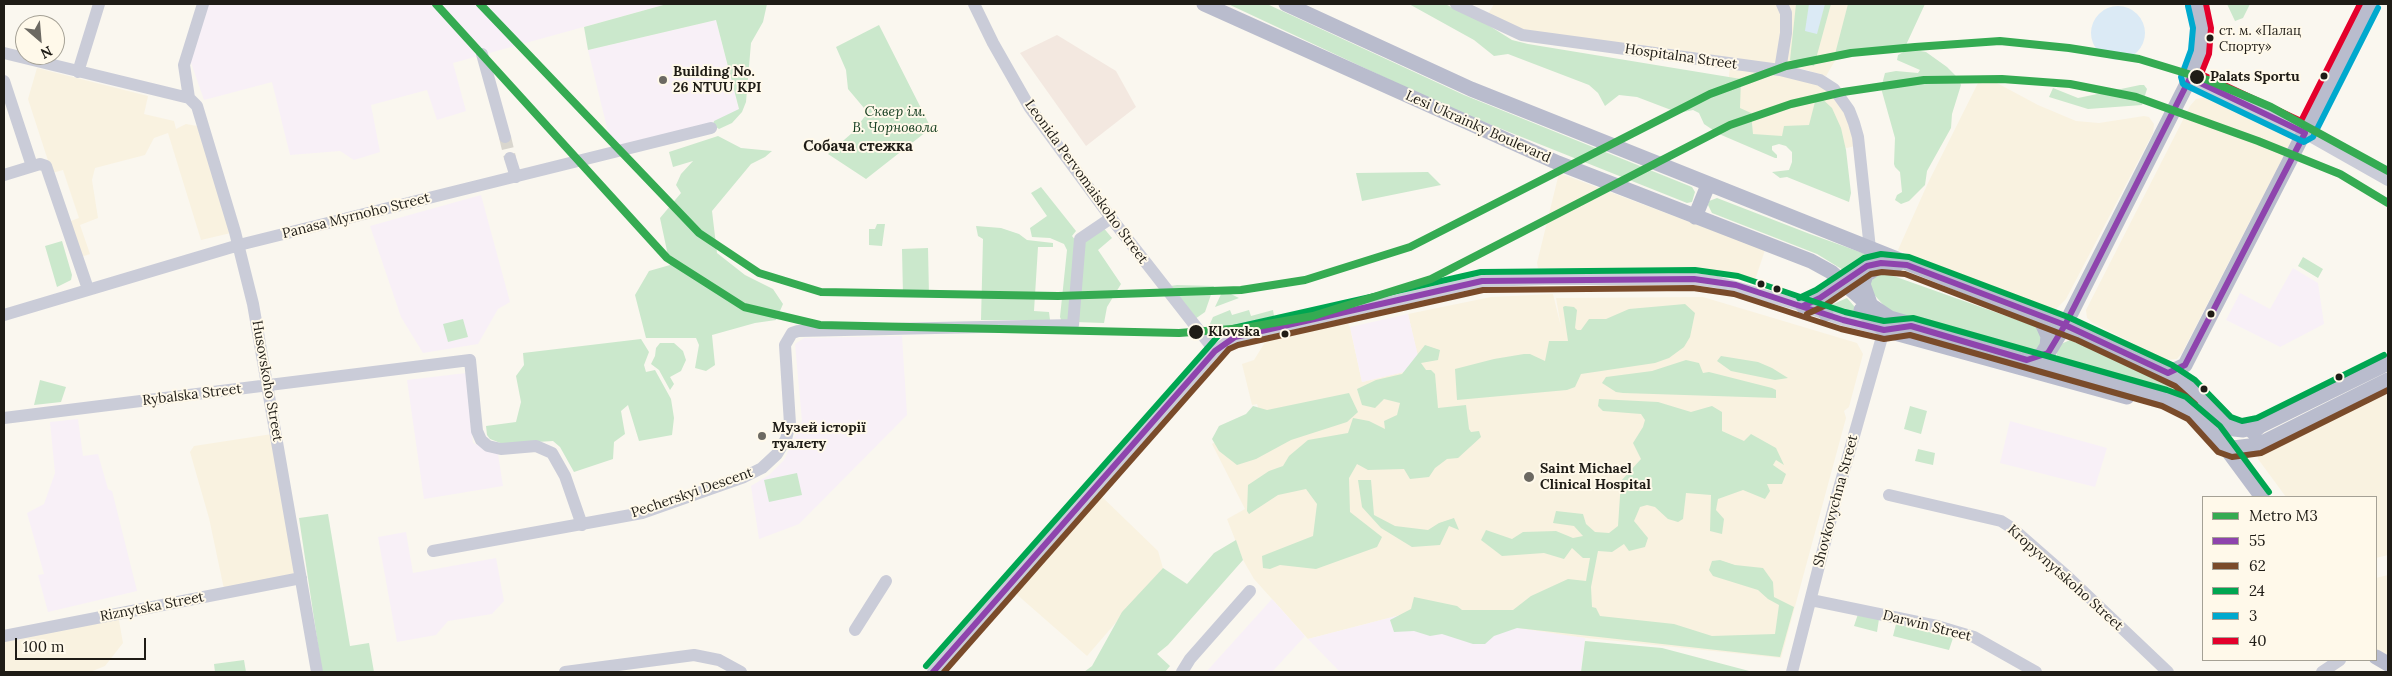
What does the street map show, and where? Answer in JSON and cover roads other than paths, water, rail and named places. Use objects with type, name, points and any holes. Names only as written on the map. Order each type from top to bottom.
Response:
[{"type":"main road","name":"Lesi Ukrainky Boulevard","points":[[1204,4],[1558,163],[1825,268],[1872,308],[1890,318],[1911,326],[2033,358],[2165,398],[2193,412],[2214,432],[2224,445]]},
{"type":"main road","points":[[1286,4],[1470,89],[1907,264],[2065,325],[2168,373],[2189,387],[2226,424],[2234,429],[2244,430],[2260,426],[2388,363]]},
{"type":"main road","points":[[2033,358],[2051,349],[2065,325],[2190,78],[2200,52],[2202,27],[2197,4]]},
{"type":"main road","points":[[2168,373],[2185,364],[2305,134],[2370,4]]},
{"type":"main road","points":[[1695,217],[1708,185]]},
{"type":"main road","points":[[1803,306],[1825,295],[1857,271],[1874,264],[1907,264]]},
{"type":"main road","points":[[1872,308],[1864,292],[1864,279],[1870,271],[1891,264]]},
{"type":"main road","points":[[1825,268],[1828,284],[1822,305],[1826,314]]},
{"type":"main road","points":[[1842,282],[1860,309],[1884,330],[2161,407],[2188,419],[2224,445],[2261,496]]},
{"type":"main road","points":[[2032,312],[2042,323],[2048,336],[2047,346],[2033,358]]},
{"type":"main road","points":[[2224,445],[2239,448],[2258,445],[2388,380]]},
{"type":"main road","points":[[2240,467],[2239,448],[2249,435],[2260,426]]},
{"type":"main road","points":[[2377,657],[2388,664]]},
{"type":"street","points":[[78,72],[99,4]]},
{"type":"street","points":[[4,54],[189,98],[184,65],[203,4]]},
{"type":"street","name":"Leonida Pervomaiskoho Street","points":[[974,4],[992,43],[1030,108],[1111,218],[1215,351]]},
{"type":"street","name":"Hospitalna Street","points":[[1456,4],[1522,35],[1780,70],[1820,80],[1834,90],[1849,110],[1858,136],[1870,249]]},
{"type":"street","points":[[1780,70],[1786,33],[1786,13],[1782,4]]},
{"type":"street","points":[[482,54],[505,137]]},
{"type":"street","points":[[2190,78],[2305,134],[2388,180]]},
{"type":"street","points":[[4,81],[32,166]]},
{"type":"street","name":"Husovskoho Street","points":[[189,98],[197,106],[239,245],[261,340],[317,672]]},
{"type":"street","name":"Panasa Myrnoho Street","points":[[4,315],[88,288],[239,245],[711,128]]},
{"type":"street","points":[[510,158],[516,177]]},
{"type":"street","points":[[4,175],[44,164],[49,171],[88,288]]},
{"type":"street","name":"Pecherskyi Descent","points":[[433,551],[642,513],[744,477],[762,468],[777,454],[786,439],[790,424],[785,345],[792,333],[798,331],[1073,324],[1080,238],[1111,218]]},
{"type":"street","points":[[933,672],[1215,351],[1235,337],[1489,281],[1694,279],[1736,285],[1826,314],[1884,330],[1911,326]]},
{"type":"street","name":"Shovkovychna Street","points":[[1792,672],[1836,499],[1884,330]]},
{"type":"street","name":"Rybalska Street","points":[[4,418],[470,360],[477,431],[481,440],[488,446],[501,449],[536,446],[552,453],[565,476],[582,525]]},
{"type":"street","name":"Kropyvnytskoho Street","points":[[1889,495],[2001,522],[2012,528],[2168,672]]},
{"type":"street","name":"Riznytska Street","points":[[4,636],[301,578]]},
{"type":"street","points":[[855,630],[886,581]]},
{"type":"street","points":[[1182,672],[1190,659],[1250,591]]},
{"type":"street","name":"Darwin Street","points":[[1811,600],[1937,626],[1974,637],[2036,672]]},
{"type":"street","points":[[565,672],[678,655],[694,655],[719,660],[741,672]]},
{"type":"tunnel","points":[[505,137],[510,158]]},
{"type":"metro line","name":"M3","points":[[436,4],[667,258],[744,307],[820,325],[1179,333],[1245,328],[1313,316],[1431,279],[1730,125],[1791,104],[1843,92],[1924,80],[2002,79],[2070,84],[2136,97],[2258,141],[2340,174],[2388,203]]},
{"type":"metro line","name":"M3","points":[[480,4],[699,233],[759,273],[821,292],[1058,296],[1241,290],[1305,280],[1410,247],[1710,94],[1786,66],[1851,53],[1915,47],[2000,41],[2069,48],[2139,59],[2208,80],[2271,107],[2388,171]]},
{"type":"place","name":"ст. м. «Палац Спорту»","points":[[2210,38]]},
{"type":"place","name":"Palats Sportu","points":[[2197,77]]},
{"type":"place","name":"Building No. 26 NTUU KPI","points":[[663,80]]},
{"type":"place","name":"Klovska","points":[[1196,332]]},
{"type":"place","name":"Музей історії туалету","points":[[762,436]]},
{"type":"place","name":"Saint Michael Clinical Hospital","points":[[1529,477]]},
{"type":"district","name":"Собача стежка","points":[[858,147]]},
{"type":"park label","name":"Сквер ім. В. Чорновола","points":[[895,120]]}]
